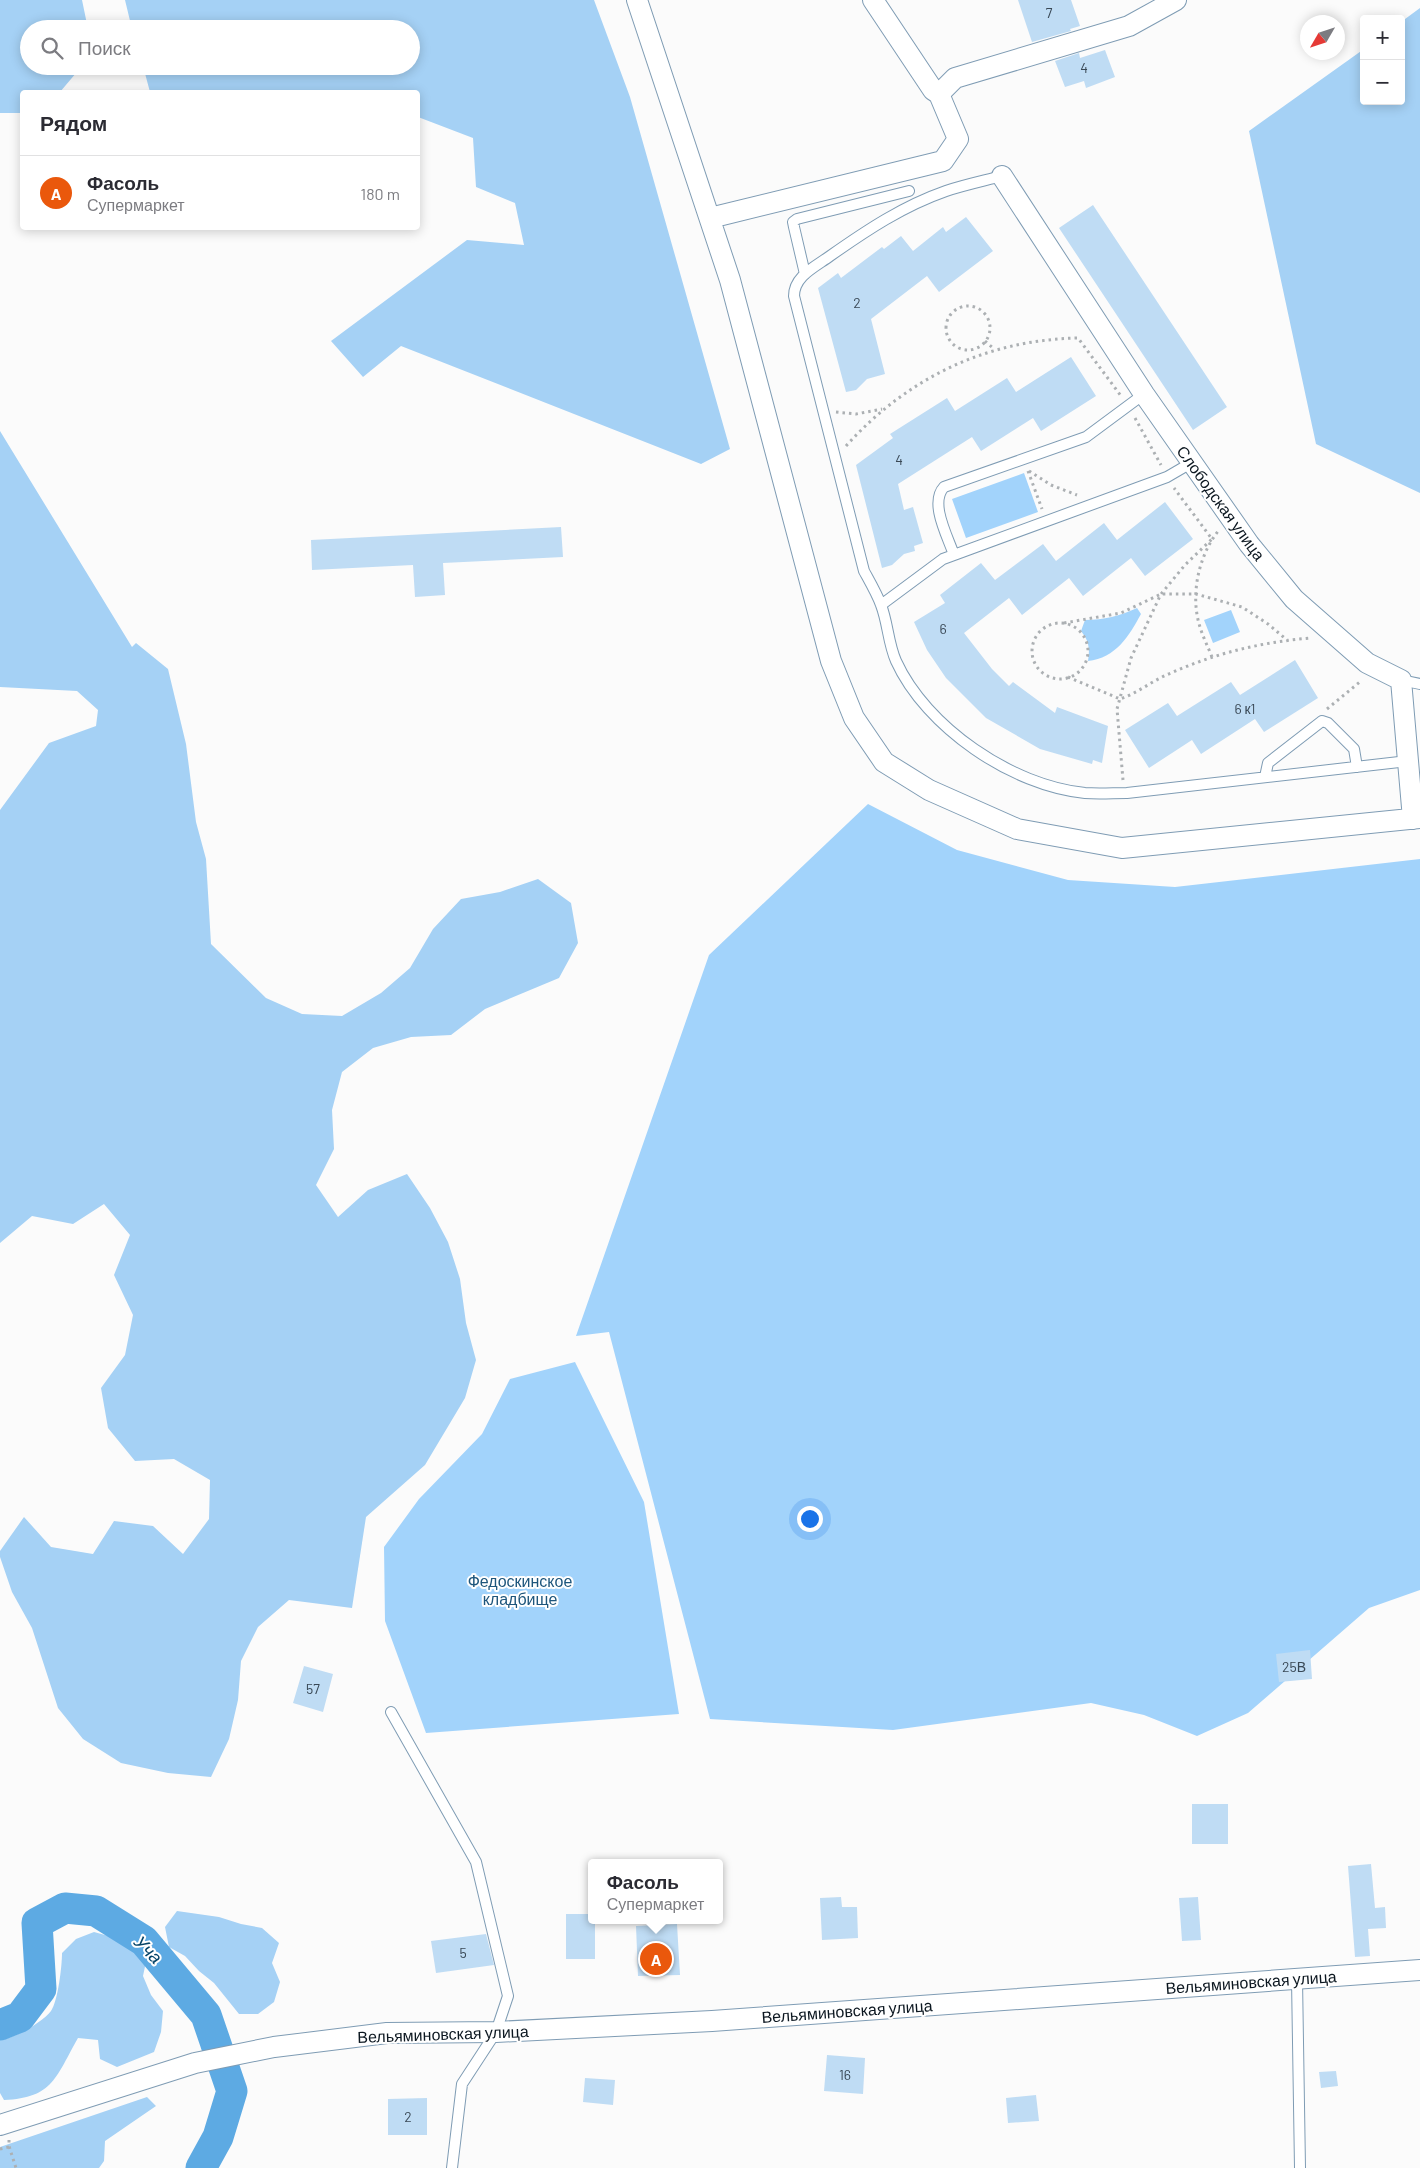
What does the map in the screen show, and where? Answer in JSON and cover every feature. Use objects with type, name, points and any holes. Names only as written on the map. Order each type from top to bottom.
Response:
[{"type":"street","points":[[638,0],[730,280],[831,661],[854,718],[884,762],[929,790],[1017,829],[1122,848],[1416,818]]},
{"type":"street","points":[[710,218],[943,161],[958,139],[939,94],[933,90],[873,0]]},
{"type":"street","points":[[939,94],[955,78],[1129,26],[1176,0]]},
{"type":"street","name":"Слободская улица","points":[[1002,176],[1136,400],[1191,463],[1230,517],[1294,599],[1367,663],[1411,682],[1408,761],[1416,818]]},
{"type":"street","name":"Вельяминовская улица","points":[[3,2120],[194,2063],[274,2047],[387,2033],[496,2032],[712,2021],[1420,1970]]},
{"type":"lane","points":[[1002,176],[946,191],[900,211],[872,226],[805,274],[794,288],[794,296],[864,571],[881,605],[895,660],[916,696],[952,732],[995,762],[1041,784],[1085,793],[1124,793],[1408,761]]},
{"type":"lane","points":[[805,274],[794,228],[796,219],[909,190]]},
{"type":"lane","points":[[954,555],[937,506],[938,492],[951,483],[1086,437],[1136,400]]},
{"type":"lane","points":[[881,605],[943,559],[1167,477],[1191,463]]},
{"type":"lane","points":[[1265,777],[1268,763],[1322,721],[1328,723],[1354,749],[1357,767]]},
{"type":"lane","points":[[391,1712],[476,1862],[508,1996],[496,2032],[462,2084],[452,2168]]},
{"type":"lane","points":[[1297,1979],[1300,2168]]},
{"type":"path","points":[[960,306],[976,306],[983,310],[990,324],[990,332],[985,341],[975,349],[967,350],[953,345],[945,331],[948,316],[960,306]]},
{"type":"path","points":[[835,458],[883,409],[930,376],[995,349],[1033,341],[1078,338],[1136,400],[1167,477],[1212,538]]},
{"type":"path","points":[[985,341],[995,349]]},
{"type":"path","points":[[823,410],[856,414],[883,409]]},
{"type":"path","points":[[1024,458],[1047,521]]},
{"type":"path","points":[[1028,470],[1051,484],[1099,502]]},
{"type":"path","points":[[1124,793],[1117,709],[1131,658],[1161,594],[1230,517]]},
{"type":"path","points":[[1212,538],[1203,557],[1196,594],[1200,628],[1212,657]]},
{"type":"path","points":[[1287,640],[1268,624],[1242,607],[1196,594],[1161,594],[1121,613],[1055,623],[1040,631],[1035,638],[1032,655],[1035,663],[1047,676],[1055,678],[1068,677],[1120,699],[1169,674],[1212,657],[1239,648],[1320,637],[1328,628]]},
{"type":"path","points":[[1064,623],[1079,631],[1085,638],[1087,646],[1085,663],[1079,670],[1068,677]]},
{"type":"path","points":[[1322,721],[1326,710],[1377,668]]},
{"type":"path","points":[[0,2149],[9,2146],[16,2168]]},
{"type":"green space","points":[[1024,473],[1038,512],[966,538],[952,499]]},
{"type":"green space","points":[[1137,608],[1141,614],[1132,630],[1120,645],[1114,651],[1098,659],[1088,661],[1088,645],[1081,631],[1085,620],[1112,617]]},
{"type":"green space","points":[[1231,610],[1240,632],[1213,643],[1204,620]]},
{"type":"green space","points":[[868,804],[957,850],[1068,880],[1175,887],[1420,859],[1420,1590],[1369,1608],[1248,1713],[1197,1736],[1144,1715],[1091,1703],[893,1730],[710,1719],[609,1332],[576,1336],[709,955]]},
{"type":"green space","name":"Федоскинское кладбище","points":[[575,1362],[644,1502],[679,1714],[426,1733],[385,1621],[384,1547],[419,1499],[482,1434],[510,1379]]},
{"type":"shaded area","points":[[0,0],[82,0],[86,20],[20,20],[20,75],[74,75],[62,90],[20,90],[20,113],[0,113]]},
{"type":"shaded area","points":[[125,0],[594,0],[630,97],[730,449],[701,464],[401,346],[363,377],[331,341],[467,240],[524,245],[515,203],[476,187],[473,138],[420,118],[420,90],[149,90],[145,75],[420,75],[420,20],[130,20]]},
{"type":"shaded area","points":[[1420,8],[1420,493],[1316,444],[1249,131],[1360,52],[1360,105],[1405,105],[1405,19]]},
{"type":"shaded area","points":[[0,431],[132,647],[136,643],[168,669],[186,744],[196,822],[206,859],[211,944],[266,998],[302,1014],[342,1016],[381,993],[410,968],[433,929],[461,899],[500,892],[538,879],[571,903],[578,943],[559,978],[485,1009],[451,1035],[411,1037],[373,1048],[342,1072],[332,1110],[334,1149],[316,1185],[338,1217],[368,1190],[407,1174],[430,1208],[448,1242],[460,1279],[466,1323],[476,1360],[465,1398],[425,1465],[366,1517],[352,1608],[289,1600],[258,1627],[241,1661],[238,1700],[229,1739],[211,1777],[168,1773],[121,1763],[83,1739],[58,1708],[32,1628],[12,1592],[0,1557],[0,1551],[24,1517],[51,1547],[93,1554],[114,1521],[153,1526],[183,1554],[209,1519],[210,1480],[174,1459],[135,1461],[108,1428],[101,1388],[125,1355],[133,1315],[114,1275],[130,1235],[104,1204],[73,1224],[32,1216],[0,1243],[0,810],[49,743],[96,726],[98,710],[77,691],[0,687]]},
{"type":"shaded area","points":[[177,1911],[219,1917],[262,1928],[279,1943],[272,1963],[280,1982],[274,2002],[258,2014],[239,2014],[214,1983],[185,1956],[169,1947],[165,1927]]},
{"type":"shaded area","points":[[94,1932],[134,1943],[147,1957],[143,1976],[151,1995],[163,2011],[161,2032],[154,2052],[117,2067],[100,2059],[98,2040],[78,2038],[58,2074],[44,2090],[34,2095],[4,2100],[0,2093],[0,2040],[12,2037],[27,2029],[51,2011],[58,1992],[62,1953],[76,1939]]},
{"type":"shaded area","points":[[147,2097],[156,2106],[105,2141],[104,2161],[99,2168],[0,2168],[0,2147]]},
{"type":"building","points":[[1018,0],[1071,0],[1080,26],[1070,29],[1071,31],[1032,42]]},
{"type":"building","points":[[1105,50],[1115,77],[1086,88],[1084,81],[1065,87],[1055,61],[1079,53],[1080,58]]},
{"type":"building","points":[[1093,205],[1227,407],[1193,430],[1059,228]]},
{"type":"building","points":[[966,217],[993,251],[939,292],[927,276],[871,319],[885,374],[867,379],[856,390],[846,392],[818,288],[838,273],[841,278],[882,247],[884,249],[901,236],[913,251],[943,227],[946,232]]},
{"type":"building","points":[[1071,357],[1096,396],[1041,431],[1033,418],[981,451],[972,437],[898,484],[904,510],[913,507],[923,543],[914,546],[915,551],[904,554],[892,565],[882,568],[856,465],[893,438],[890,434],[947,398],[955,411],[1007,378],[1016,392]]},
{"type":"building","points":[[1165,502],[1193,539],[1145,576],[1131,558],[1083,596],[1069,578],[1022,615],[1009,598],[964,633],[992,669],[1009,686],[1013,682],[1055,713],[1057,707],[1108,726],[1102,763],[1093,760],[1092,764],[1040,749],[986,718],[946,678],[927,650],[914,622],[945,603],[940,595],[981,563],[995,580],[1043,544],[1056,561],[1104,523],[1117,540]]},
{"type":"building","points":[[561,527],[563,557],[443,563],[445,595],[415,597],[413,565],[312,570],[311,540]]},
{"type":"building","points":[[1295,660],[1318,698],[1264,732],[1255,719],[1201,754],[1192,740],[1149,768],[1125,730],[1168,703],[1177,716],[1231,682],[1240,695]]},
{"type":"building","points":[[1310,1650],[1312,1679],[1279,1682],[1276,1654]]},
{"type":"building","points":[[304,1666],[333,1674],[323,1712],[293,1703]]},
{"type":"building","points":[[1192,1804],[1228,1804],[1228,1844],[1192,1844]]},
{"type":"building","points":[[1371,1864],[1375,1908],[1385,1907],[1386,1928],[1368,1929],[1370,1956],[1355,1957],[1348,1866]]},
{"type":"building","points":[[841,1897],[842,1907],[857,1907],[858,1938],[822,1940],[820,1898]]},
{"type":"building","points":[[1198,1897],[1201,1940],[1182,1941],[1179,1898]]},
{"type":"building","points":[[566,1914],[588,1914],[588,1924],[595,1924],[595,1959],[566,1959]]},
{"type":"building","points":[[677,1924],[680,1975],[638,1976],[636,1926]]},
{"type":"building","points":[[486,1934],[494,1965],[436,1973],[431,1941]]},
{"type":"building","points":[[827,2055],[865,2058],[863,2094],[824,2091]]},
{"type":"building","points":[[1336,2071],[1338,2086],[1321,2088],[1319,2072]]},
{"type":"building","points":[[585,2078],[615,2080],[613,2105],[583,2102]]},
{"type":"building","points":[[1036,2095],[1039,2121],[1008,2123],[1006,2098]]},
{"type":"building","points":[[427,2098],[427,2135],[388,2135],[388,2099]]},
{"type":"waterway","name":"Уча","points":[[0,2025],[20,2017],[41,1989],[37,1923],[65,1908],[96,1911],[144,1941],[206,2015],[232,2091],[218,2137],[201,2168]]},
{"type":"place","name":"Фасоль","points":[[656,1959]]}]
